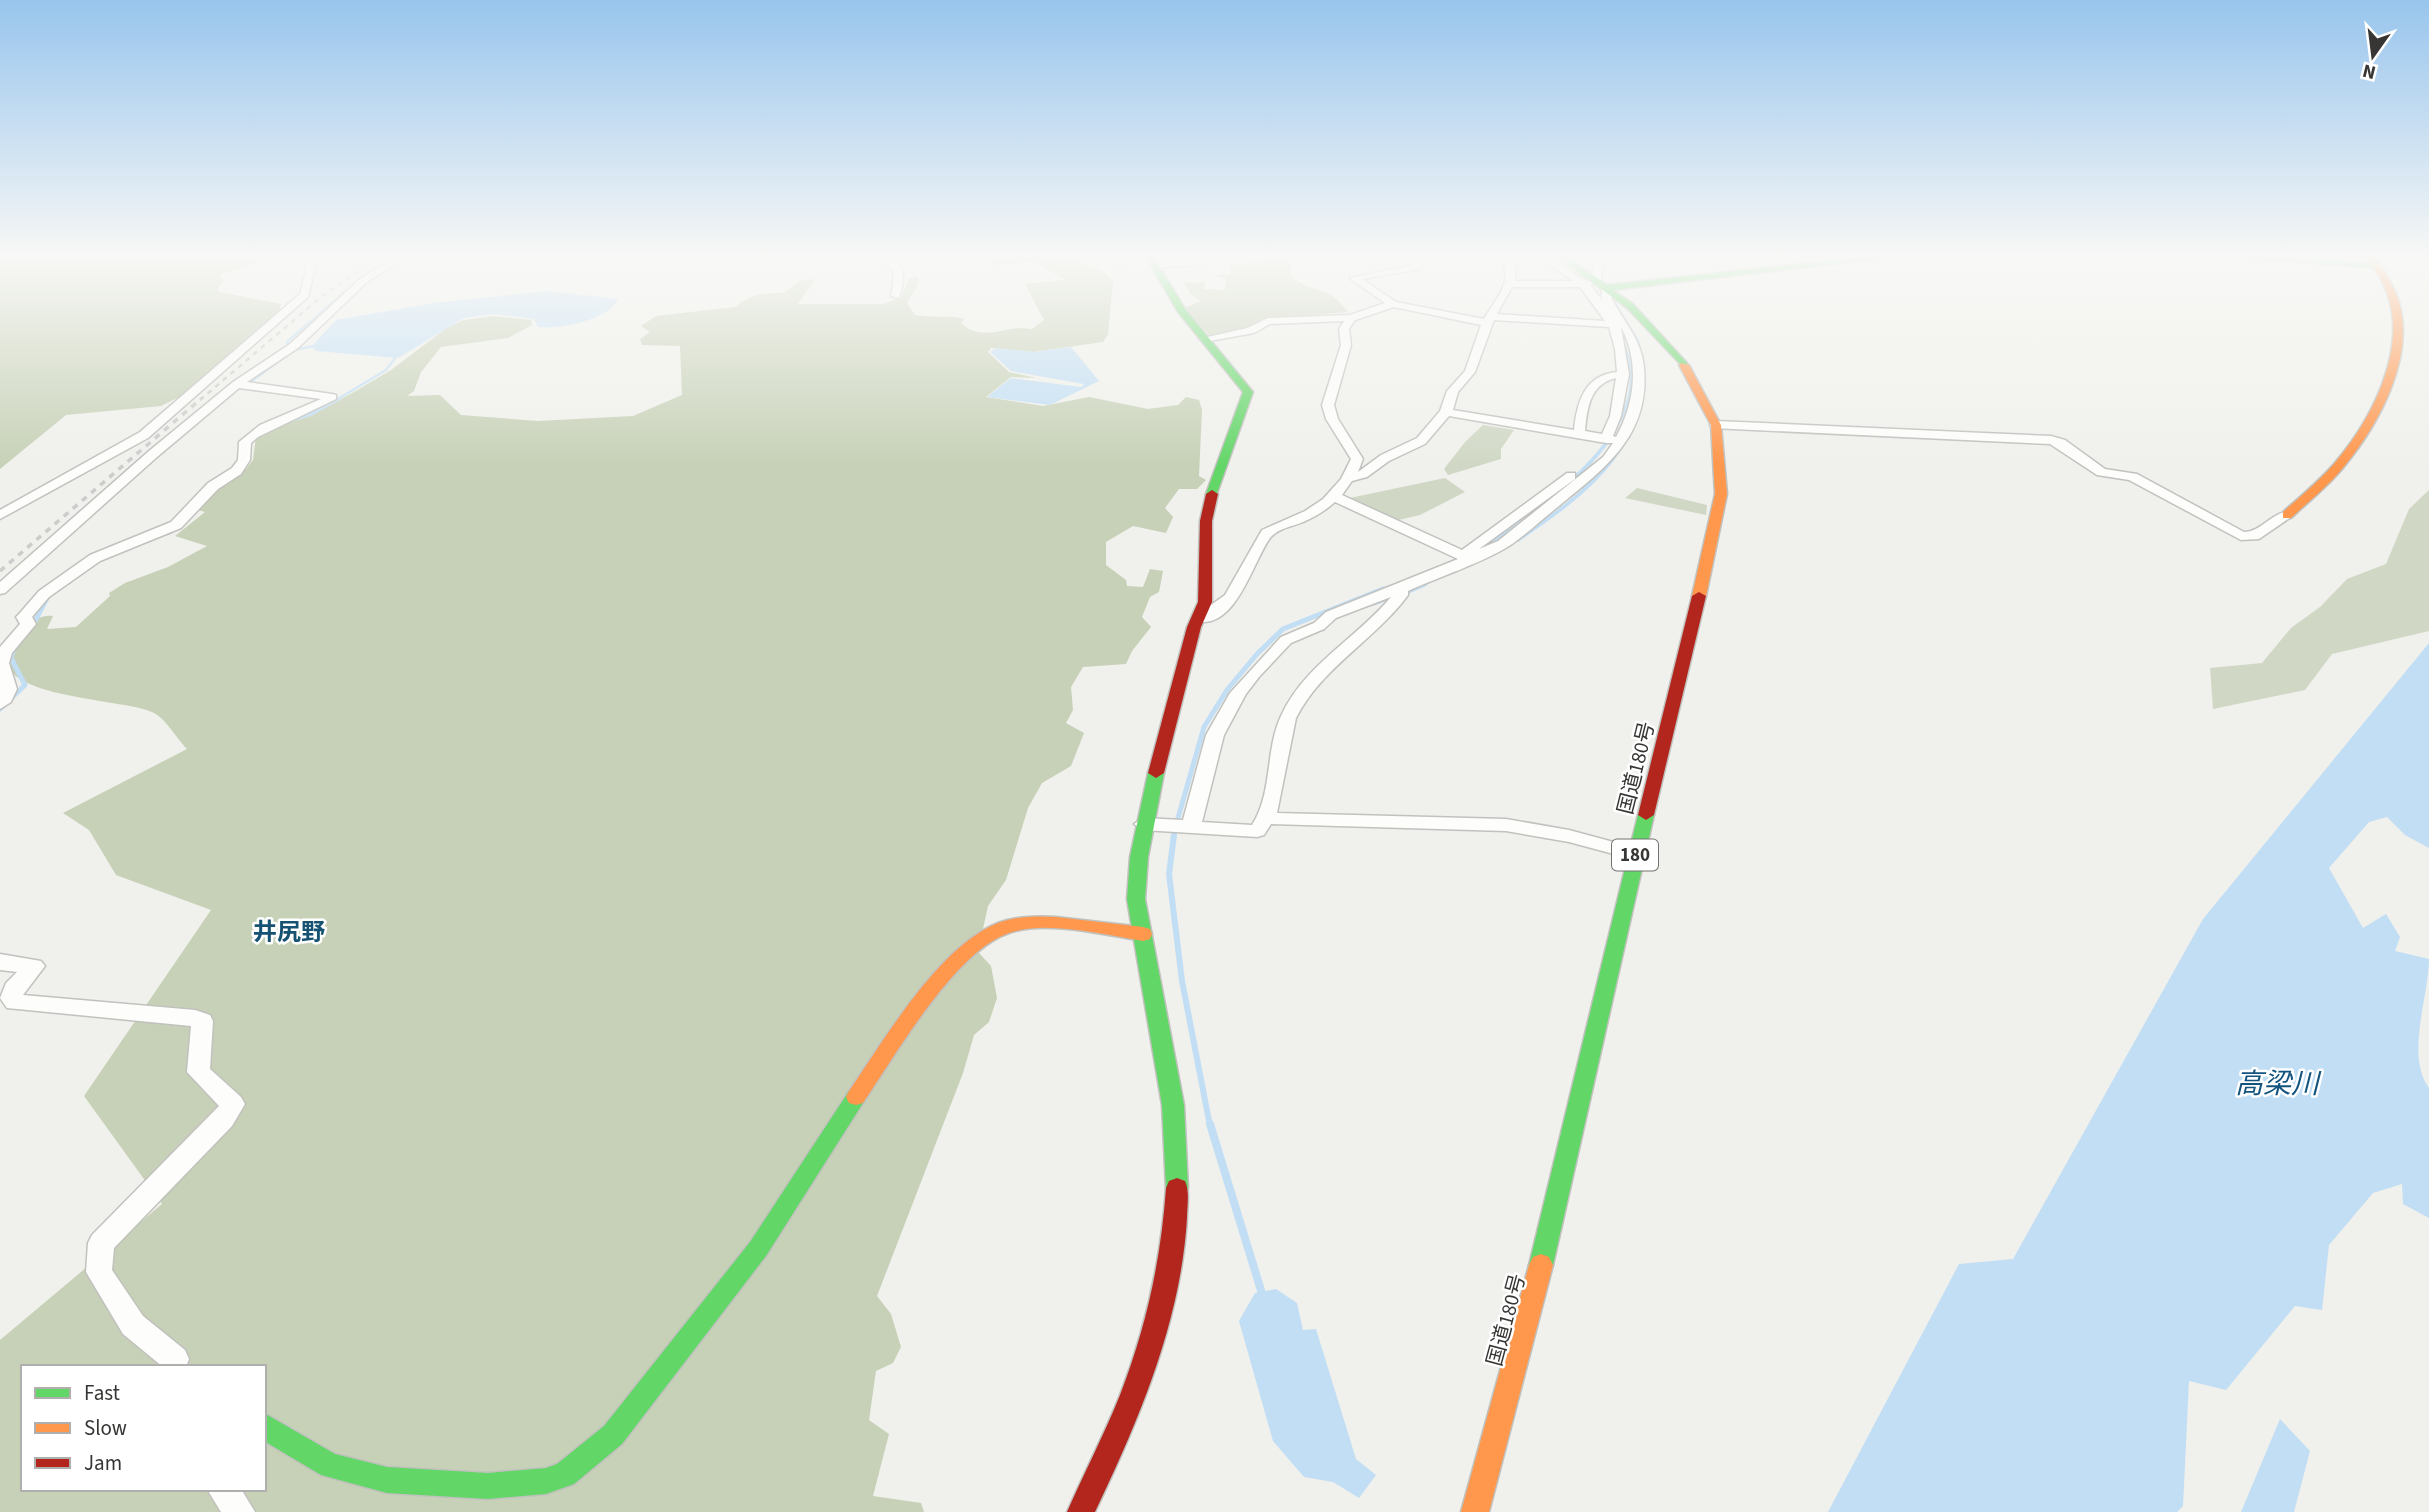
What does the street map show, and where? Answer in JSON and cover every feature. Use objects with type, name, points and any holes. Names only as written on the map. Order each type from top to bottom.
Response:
[{"type":"main road","points":[[1080,1512],[1139,1386],[1160,1319],[1173,1256],[1179,1208],[1173,1107],[1136,894],[1143,824],[1194,627],[1201,618],[1206,600],[1206,523],[1230,439],[1248,392],[1193,325]]},
{"type":"main road","name":"国道180号","points":[[1475,1512],[1535,1291],[1636,854],[1689,643],[1721,494],[1716,425],[1698,386],[1681,360],[1648,325]]},
{"type":"main road","points":[[2287,514],[2331,474],[2351,450],[2387,380],[2397,350],[2398,325]]},
{"type":"main road","points":[[266,1427],[305,1455],[344,1471],[403,1481],[498,1486],[535,1485],[564,1476],[593,1456],[627,1416],[717,1297],[759,1248],[830,1133],[929,998],[973,944],[1004,927],[1027,922],[1143,934]]},
{"type":"street","points":[[0,515],[144,435],[271,325]]},
{"type":"street","points":[[0,590],[153,454],[291,348],[316,325]]},
{"type":"street","points":[[1204,339],[1250,331],[1262,325]]},
{"type":"street","points":[[1201,618],[1221,610],[1237,591],[1244,572],[1269,531],[1298,520],[1336,498],[1350,478],[1357,459],[1351,443],[1328,414],[1328,405],[1346,345],[1344,329],[1347,325]]},
{"type":"street","points":[[1350,478],[1363,474],[1385,458],[1421,441],[1447,412],[1453,391],[1474,363],[1488,325]]},
{"type":"street","points":[[1609,325],[1651,327]]},
{"type":"street","points":[[1191,827],[1215,735],[1238,693],[1286,640],[1319,626],[1331,615],[1400,592],[1465,557],[1503,544],[1596,471],[1613,440],[1621,399],[1624,374],[1618,338],[1621,325]]},
{"type":"street","points":[[1613,440],[1631,423],[1638,381],[1634,345],[1621,325]]},
{"type":"street","points":[[1579,434],[1581,410],[1587,393],[1607,376],[1624,374]]},
{"type":"street","points":[[0,704],[10,694],[11,685],[1,663],[4,652],[28,624],[24,617],[44,594],[95,558],[176,525],[213,486],[237,471],[244,460],[245,442],[251,436],[270,425],[304,415],[331,398],[267,390],[244,384]]},
{"type":"street","points":[[1447,412],[1613,440]]},
{"type":"street","points":[[1716,425],[1835,428],[1977,439],[2056,441],[2101,472],[2132,477],[2241,536],[2254,536],[2287,514]]},
{"type":"street","points":[[1465,557],[1571,476]]},
{"type":"street","points":[[1336,498],[1465,557]]},
{"type":"street","points":[[1143,824],[1257,831],[1268,818],[1288,716],[1305,691],[1400,592]]},
{"type":"street","points":[[1268,818],[1506,825],[1569,836],[1636,854]]},
{"type":"street","points":[[0,962],[34,966],[14,989],[11,998],[15,1002],[195,1018],[202,1021],[198,1072],[233,1104],[223,1119],[101,1243],[99,1272],[133,1325],[175,1364]]},
{"type":"street","points":[[224,1491],[240,1512]]},
{"type":"green space","points":[[0,325],[269,325],[179,397],[161,406],[66,415],[0,469]]},
{"type":"green space","points":[[454,325],[532,325],[508,338],[441,347],[421,372],[414,391],[407,396],[440,395],[461,415],[538,421],[633,416],[682,395],[680,346],[642,345],[640,339],[650,332],[641,326],[643,325],[963,325],[987,333],[1032,329],[1038,325],[1109,325],[1108,335],[1103,342],[1033,352],[991,348],[988,352],[1009,372],[1036,378],[1011,377],[986,397],[1043,406],[1089,397],[1148,409],[1178,405],[1186,397],[1199,400],[1202,410],[1199,476],[1206,480],[1197,489],[1179,489],[1165,508],[1173,517],[1166,533],[1133,526],[1106,542],[1106,565],[1126,580],[1127,586],[1143,587],[1150,569],[1163,571],[1159,592],[1150,597],[1142,617],[1151,627],[1132,651],[1126,664],[1083,667],[1071,687],[1073,710],[1066,723],[1084,733],[1071,766],[1042,783],[1028,808],[1006,880],[988,906],[978,952],[991,966],[997,998],[989,1022],[974,1035],[963,1073],[877,1296],[891,1314],[901,1347],[893,1363],[876,1371],[869,1420],[889,1434],[873,1496],[921,1503],[924,1512],[0,1512],[0,1340],[162,1204],[84,1096],[211,910],[116,875],[89,830],[63,813],[187,749],[167,724],[154,713],[68,695],[23,681],[10,670],[7,656],[32,623],[43,616],[53,616],[47,629],[76,627],[110,596],[109,593],[125,583],[168,567],[207,546],[175,536],[205,512],[195,509],[219,485],[246,469],[253,460],[256,436],[268,428],[311,415],[354,392],[391,370]]},
{"type":"green space","points":[[1200,325],[1254,325],[1249,329],[1210,336]]},
{"type":"green space","points":[[1483,425],[1514,430],[1501,449],[1501,459],[1448,475],[1444,469],[1465,442]]},
{"type":"green space","points":[[1445,478],[1465,492],[1420,515],[1390,522],[1345,499]]},
{"type":"green space","points":[[1637,488],[1707,505],[1706,515],[1625,498]]},
{"type":"green space","points":[[2429,490],[2429,631],[2332,654],[2305,690],[2213,709],[2210,668],[2262,663],[2291,628],[2320,607],[2347,579],[2386,564],[2409,509]]},
{"type":"water","points":[[332,325],[453,325],[398,358],[317,351],[311,347]]},
{"type":"water","points":[[537,325],[573,325],[559,327],[538,327]]},
{"type":"water","points":[[1071,347],[1099,381],[1050,405],[987,397],[1011,378],[1081,387],[1084,384],[1011,371],[990,352],[996,348],[1034,352]]},
{"type":"water","name":"高梁川","points":[[2429,643],[2429,848],[2405,835],[2387,817],[2369,822],[2329,868],[2363,928],[2386,914],[2400,937],[2395,951],[2429,959],[2418,1043],[2422,1075],[2429,1088],[2429,1218],[2403,1204],[2402,1184],[2373,1193],[2329,1245],[2322,1310],[2295,1306],[2226,1390],[2189,1381],[2183,1506],[2177,1512],[1828,1512],[1959,1264],[2013,1259],[2203,919]]},
{"type":"water","points":[[1276,1289],[1297,1303],[1303,1330],[1316,1329],[1356,1459],[1376,1475],[1359,1498],[1333,1482],[1304,1477],[1273,1441],[1239,1321],[1255,1293]]},
{"type":"water","points":[[2280,1419],[2310,1451],[2294,1512],[2241,1512]]},
{"type":"waterway","points":[[287,394],[254,390],[246,385],[293,351],[287,342],[307,325]]},
{"type":"waterway","points":[[1628,325],[1638,341],[1642,359]]},
{"type":"waterway","points":[[1619,331],[1630,365],[1628,400]]},
{"type":"waterway","points":[[294,350],[315,346]]},
{"type":"waterway","points":[[338,399],[386,370],[396,357]]},
{"type":"waterway","points":[[1642,400],[1643,372]]},
{"type":"waterway","points":[[331,398],[336,400]]},
{"type":"waterway","points":[[333,398],[338,399]]},
{"type":"waterway","points":[[1572,480],[1606,443],[1629,398]]},
{"type":"waterway","points":[[1518,540],[1576,497],[1610,462],[1635,422],[1642,398]]},
{"type":"waterway","points":[[289,421],[311,414],[338,399]]},
{"type":"waterway","points":[[1482,546],[1501,536],[1559,491]]},
{"type":"waterway","points":[[147,541],[171,532]]},
{"type":"waterway","points":[[1421,585],[1494,554]]},
{"type":"waterway","points":[[1404,593],[1425,584]]},
{"type":"waterway","points":[[1178,818],[1204,727],[1227,690],[1257,654],[1283,629],[1383,589]]},
{"type":"waterway","points":[[32,627],[48,596]]},
{"type":"waterway","points":[[1374,603],[1395,596]]},
{"type":"waterway","points":[[0,709],[25,685],[11,658],[14,648]]},
{"type":"waterway","points":[[1174,835],[1169,874],[1182,981],[1210,1126]]},
{"type":"waterway","points":[[1210,1124],[1263,1297]]},
{"type":"railway","points":[[200,400],[289,325]]},
{"type":"railway","points":[[0,571],[202,398]]},
{"type":"traffic: fast","points":[[1193,325],[1248,392],[1212,494]]},
{"type":"traffic: fast","points":[[1647,325],[1684,365]]},
{"type":"traffic: fast","points":[[1156,773],[1139,857],[1136,899],[1173,1105],[1177,1188]]},
{"type":"traffic: fast","points":[[1541,1265],[1646,815]]},
{"type":"traffic: fast","points":[[266,1427],[330,1466],[387,1480],[488,1486],[546,1481],[565,1475],[613,1435],[758,1249],[856,1097]]},
{"type":"traffic: slow","points":[[2287,515],[2344,459],[2368,424],[2387,384],[2397,342],[2397,325]]},
{"type":"traffic: slow","points":[[1684,365],[1716,425],[1721,494],[1699,596]]},
{"type":"traffic: slow","points":[[856,1097],[923,1000],[965,953],[985,936],[1005,927],[1039,923],[1074,924],[1143,934]]},
{"type":"traffic: slow","points":[[1475,1512],[1541,1265]]},
{"type":"traffic: jam","points":[[1156,773],[1194,627],[1205,602],[1206,521],[1212,494]]},
{"type":"traffic: jam","points":[[1646,815],[1699,596]]},
{"type":"traffic: jam","points":[[1081,1512],[1117,1435],[1147,1355],[1168,1273],[1177,1188]]},
{"type":"district","name":"井尻野","points":[[289,932]]}]
